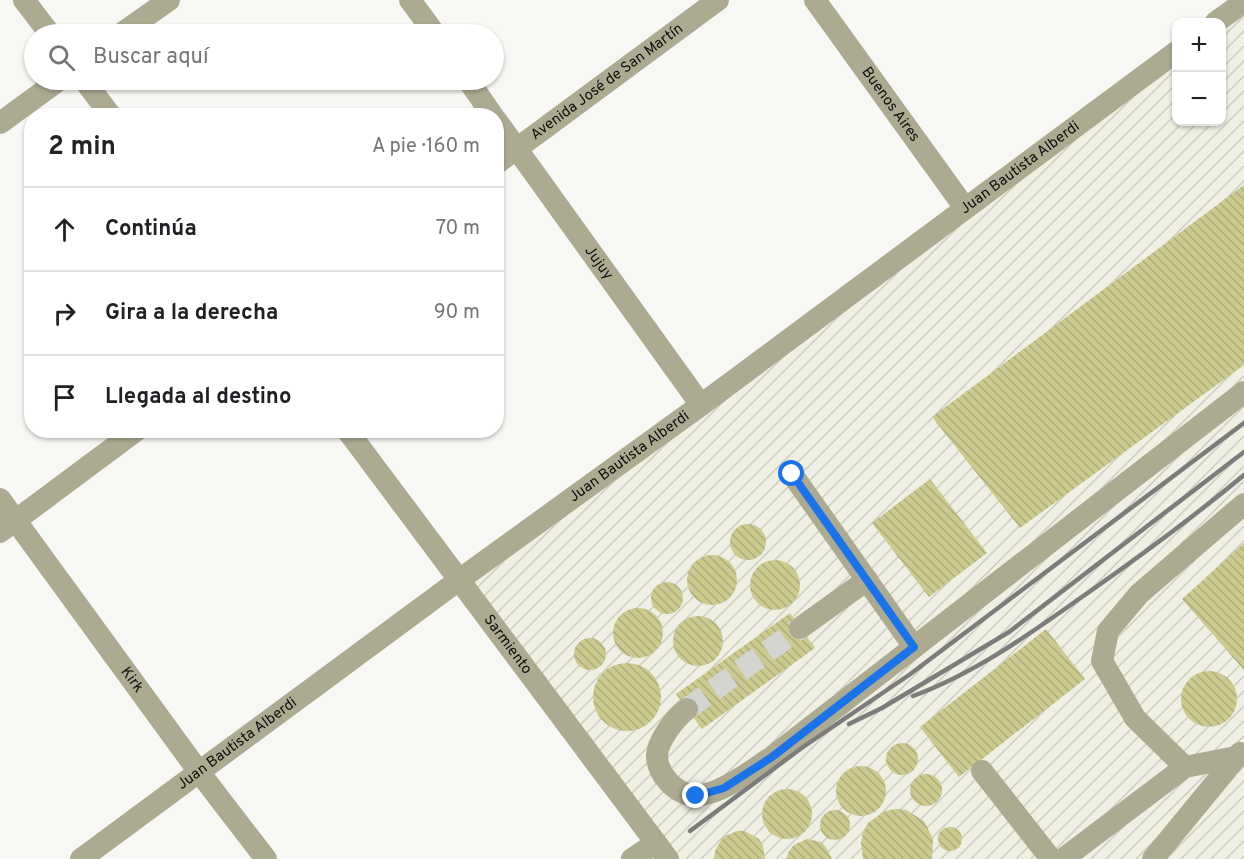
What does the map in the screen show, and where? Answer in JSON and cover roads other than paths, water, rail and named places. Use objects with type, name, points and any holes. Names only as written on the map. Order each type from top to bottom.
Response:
[{"type":"street","points":[[24,0],[42,24]]},
{"type":"street","points":[[135,24],[169,0]]},
{"type":"street","points":[[410,0],[428,24]]},
{"type":"street","name":"Avenida José de San Martín","points":[[504,159],[718,0]]},
{"type":"street","name":"Buenos Aires","points":[[816,0],[965,208]]},
{"type":"street","name":"Juan Bautista Alberdi","points":[[81,859],[701,405],[1172,55]]},
{"type":"street","points":[[0,123],[45,90]]},
{"type":"street","points":[[92,90],[105,108]]},
{"type":"street","points":[[475,90],[487,108]]},
{"type":"street","name":"Jujuy","points":[[504,131],[701,405]]},
{"type":"street","points":[[687,709],[666,732],[657,754],[663,775],[676,790],[696,796],[724,788],[772,757],[1244,392]]},
{"type":"street","points":[[8,526],[126,438]]},
{"type":"street","name":"Sarmiento","points":[[353,438],[662,851]]},
{"type":"street","points":[[792,474],[914,647]]},
{"type":"street","name":"Kirk","points":[[0,499],[8,526],[266,859]]},
{"type":"street","points":[[1185,767],[1135,718],[1102,661],[1108,631],[1139,594],[1244,504]]},
{"type":"street","points":[[800,628],[867,580]]},
{"type":"street","points":[[1063,859],[1185,767],[1240,753]]},
{"type":"street","points":[[1153,859],[1240,753]]},
{"type":"street","points":[[982,771],[1051,859]]},
{"type":"street","points":[[633,859],[662,851]]},
{"type":"tunnel","points":[[687,709],[800,628]]},
{"type":"railway","points":[[690,831],[803,747],[909,675],[1244,423]]},
{"type":"railway","points":[[849,724],[882,708],[1009,632],[1244,452]]},
{"type":"railway","points":[[913,696],[957,677],[1019,640],[1142,554],[1244,475]]}]
